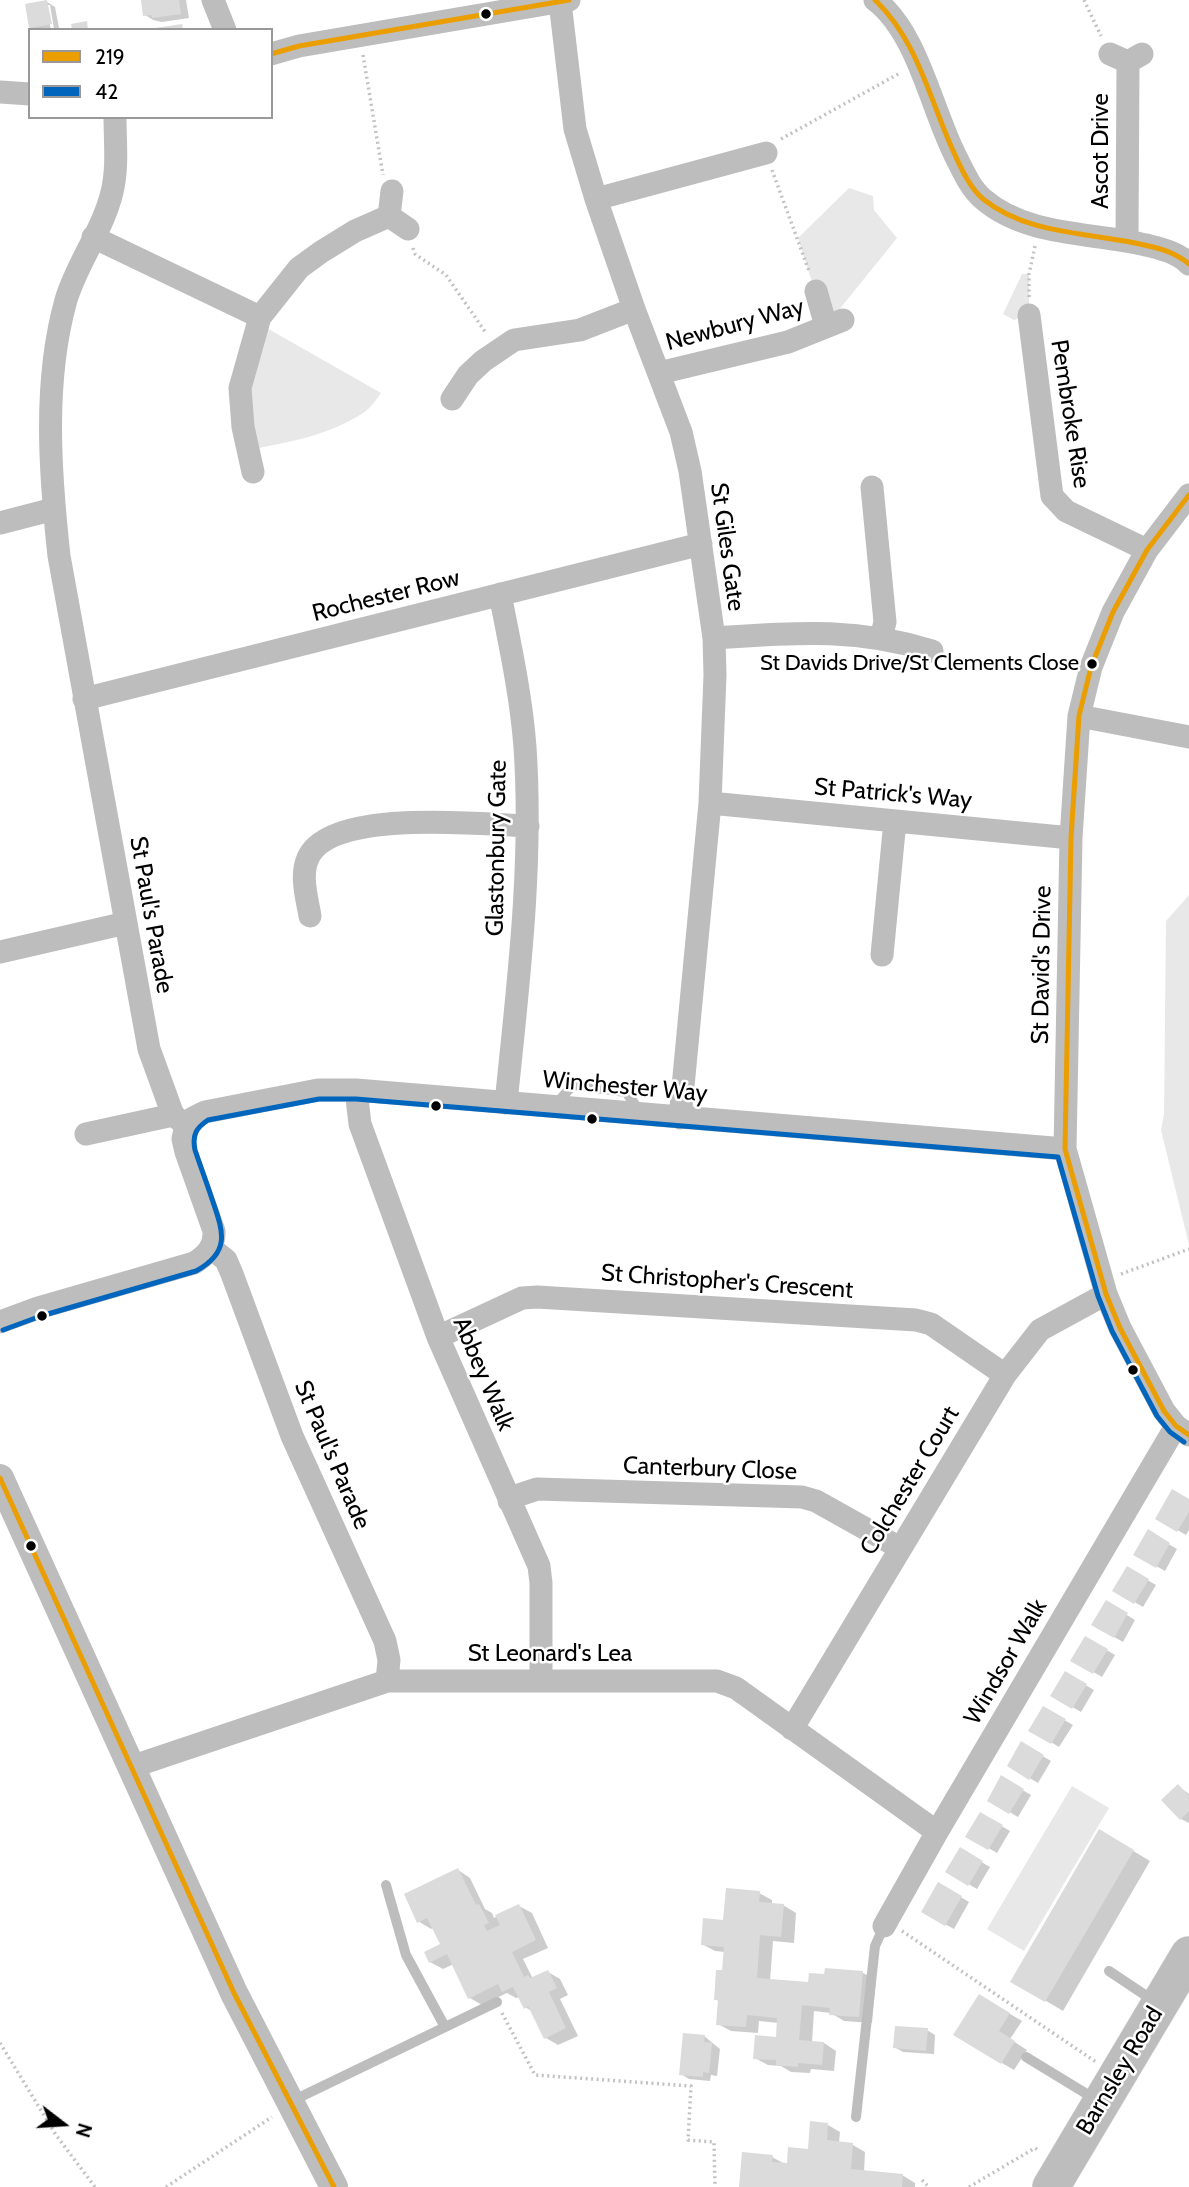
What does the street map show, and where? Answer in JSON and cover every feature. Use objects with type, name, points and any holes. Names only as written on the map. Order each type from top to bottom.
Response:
[{"type":"highway","name":"Barnsley Road","points":[[1057,2176],[1186,1965]]},
{"type":"street","points":[[213,0],[224,28]]},
{"type":"street","points":[[273,53],[360,35],[436,11],[565,1]]},
{"type":"street","name":"St Giles Gate","points":[[565,1],[576,129],[596,199],[634,309],[681,432],[690,471],[714,638],[710,803],[680,1118]]},
{"type":"street","points":[[882,2],[906,38],[950,145],[981,198],[993,207],[1041,228],[1127,240],[1167,250],[1189,264]]},
{"type":"street","name":"Ascot Drive","points":[[1126,57],[1127,240]]},
{"type":"street","points":[[0,92],[28,94]]},
{"type":"street","name":"St Paul's Parade","points":[[115,119],[113,190],[67,298],[60,327],[52,406],[54,509],[59,556],[149,1049],[179,1120],[186,1152],[214,1231],[215,1239],[211,1248],[226,1260],[292,1436],[385,1641],[389,1660],[387,1681]]},
{"type":"street","points":[[596,199],[766,153]]},
{"type":"street","points":[[253,472],[243,427],[240,388],[260,317],[299,268],[355,231],[399,223],[392,191]]},
{"type":"street","points":[[93,237],[260,317]]},
{"type":"street","name":"Newbury Way","points":[[659,373],[788,342],[835,323],[816,291]]},
{"type":"street","points":[[452,399],[468,375],[483,360],[514,340],[580,330],[634,309]]},
{"type":"street","name":"Pembroke Rise","points":[[1029,315],[1052,496],[1066,511],[1147,550]]},
{"type":"street","points":[[872,486],[885,622],[881,638]]},
{"type":"street","name":"St David's Drive","points":[[1182,1431],[1164,1411],[1120,1328],[1104,1287],[1065,1149],[1071,838],[1079,716],[1091,667],[1113,612],[1147,550],[1189,495]]},
{"type":"street","points":[[0,523],[54,509]]},
{"type":"street","name":"Rochester Row","points":[[84,699],[701,544]]},
{"type":"street","name":"Glastonbury Gate","points":[[500,594],[518,688],[525,747],[528,826],[524,918],[506,1103]]},
{"type":"street","points":[[714,638],[801,632],[881,638],[932,651]]},
{"type":"street","points":[[1079,716],[1189,737]]},
{"type":"street","name":"St Patrick's Way","points":[[710,803],[1071,838]]},
{"type":"street","points":[[882,961],[895,821]]},
{"type":"street","points":[[312,920],[304,878],[309,856],[326,839],[378,824],[415,822],[528,826]]},
{"type":"street","points":[[0,951],[125,923]]},
{"type":"street","name":"Winchester Way","points":[[86,1134],[193,1118],[205,1112],[318,1090],[356,1090],[1065,1149]]},
{"type":"street","name":"Abbey Walk","points":[[356,1090],[360,1124],[438,1337],[538,1566],[541,1583],[541,1680]]},
{"type":"street","points":[[0,1322],[38,1308],[194,1263],[211,1248]]},
{"type":"street","name":"Colchester Court","points":[[792,1729],[1005,1375],[1040,1330],[1104,1287]]},
{"type":"street","name":"St Christopher's Crescent","points":[[438,1337],[522,1298],[537,1297],[916,1320],[931,1324],[1005,1375]]},
{"type":"street","name":"Windsor Walk","points":[[885,1923],[937,1832],[1182,1431]]},
{"type":"street","points":[[0,1478],[234,1993],[334,2187]]},
{"type":"street","name":"Canterbury Close","points":[[509,1502],[519,1494],[537,1489],[802,1497],[816,1501],[900,1548]]},
{"type":"street","name":"St Leonard's Lea","points":[[131,1767],[387,1681],[716,1681],[736,1688],[937,1832]]},
{"type":"lane","points":[[386,1885],[406,1955],[445,2027]]},
{"type":"lane","points":[[856,2118],[875,1945],[885,1923]]},
{"type":"lane","points":[[1109,1971],[1160,2004]]},
{"type":"lane","points":[[289,2102],[497,2002]]},
{"type":"lane","points":[[1026,2057],[1109,2090]]},
{"type":"path","points":[[1084,0],[1126,57]]},
{"type":"path","points":[[360,35],[384,180],[392,191]]},
{"type":"path","points":[[816,291],[766,153],[774,143],[917,64]]},
{"type":"path","points":[[399,223],[415,254],[446,275],[499,350]]},
{"type":"path","points":[[1029,315],[1029,274],[1041,228]]},
{"type":"path","points":[[1104,1287],[1189,1249]]},
{"type":"path","points":[[885,1923],[1109,2090]]},
{"type":"path","points":[[497,2002],[535,2076],[691,2086],[688,2140],[714,2142],[715,2187]]},
{"type":"path","points":[[0,2043],[56,2135],[94,2187]]},
{"type":"path","points":[[166,2187],[274,2115],[289,2102]]},
{"type":"path","points":[[969,2187],[1035,2148],[1057,2176]]},
{"type":"path","points":[[922,2180],[929,2187]]},
{"type":"shaded area","points":[[849,188],[873,196],[874,210],[897,238],[826,326],[798,238]]},
{"type":"shaded area","points":[[1022,274],[1029,274],[1029,315],[1014,320],[1003,314]]},
{"type":"shaded area","points":[[258,323],[381,393],[366,411],[322,433],[248,450],[243,427]]},
{"type":"shaded area","points":[[1189,895],[1189,1245],[1161,1130],[1164,1114],[1166,921]]},
{"type":"shaded area","points":[[1072,1786],[1109,1808],[1024,1951],[987,1929]]},
{"type":"building","points":[[47,0],[52,24],[29,28],[25,4]]},
{"type":"building","points":[[141,0],[179,0],[181,14],[152,18],[152,15],[143,16]]},
{"type":"building","points":[[87,21],[88,28],[72,28],[71,24]]},
{"type":"building","points":[[182,24],[183,28],[155,28]]},
{"type":"building","points":[[1172,1489],[1189,1499],[1189,1512],[1177,1532],[1155,1519]]},
{"type":"building","points":[[1148,1529],[1170,1543],[1156,1568],[1133,1555]]},
{"type":"building","points":[[1127,1566],[1149,1579],[1134,1604],[1112,1591]]},
{"type":"building","points":[[1106,1600],[1128,1613],[1114,1638],[1091,1625]]},
{"type":"building","points":[[1085,1636],[1108,1649],[1093,1674],[1070,1661]]},
{"type":"building","points":[[1065,1671],[1087,1684],[1072,1709],[1050,1696]]},
{"type":"building","points":[[1043,1706],[1066,1719],[1051,1744],[1028,1731]]},
{"type":"building","points":[[1021,1741],[1044,1755],[1029,1780],[1007,1766]]},
{"type":"building","points":[[1001,1775],[1024,1789],[1009,1814],[987,1801]]},
{"type":"building","points":[[1178,1784],[1189,1796],[1189,1811],[1180,1820],[1161,1800]]},
{"type":"building","points":[[980,1812],[1003,1825],[988,1850],[965,1837]]},
{"type":"building","points":[[1099,1829],[1134,1850],[1045,2002],[1010,1982]]},
{"type":"building","points":[[960,1847],[983,1861],[968,1886],[945,1872]]},
{"type":"building","points":[[458,1868],[476,1905],[479,1904],[489,1923],[484,1925],[487,1931],[500,1925],[495,1915],[519,1904],[536,1940],[512,1952],[524,1977],[528,1975],[530,1978],[548,1970],[557,1988],[549,1992],[566,2028],[544,2039],[528,2006],[524,2009],[513,1987],[502,1992],[498,1984],[468,1999],[447,1954],[429,1963],[424,1952],[440,1944],[427,1918],[417,1923],[404,1894]]},
{"type":"building","points":[[938,1882],[962,1896],[945,1926],[921,1912]]},
{"type":"building","points":[[726,1888],[760,1891],[759,1902],[784,1904],[781,1937],[760,1935],[757,1978],[808,1982],[809,1973],[824,1974],[825,1968],[863,1971],[859,2017],[829,2015],[830,2008],[802,2005],[799,2040],[824,2042],[822,2065],[798,2063],[798,2067],[776,2065],[776,2060],[753,2059],[755,2035],[776,2037],[777,2018],[747,2015],[746,2027],[716,2025],[716,1970],[722,1970],[724,1947],[701,1945],[703,1918],[723,1920]]},
{"type":"building","points":[[979,1994],[1010,2013],[999,2031],[1015,2041],[1001,2064],[953,2035]]},
{"type":"building","points":[[895,2026],[928,2028],[926,2051],[893,2048]]},
{"type":"building","points":[[683,2033],[705,2035],[704,2042],[712,2043],[709,2073],[703,2072],[703,2077],[679,2075]]},
{"type":"building","points":[[810,2121],[828,2123],[827,2140],[853,2143],[851,2169],[903,2174],[902,2187],[739,2187],[742,2152],[773,2155],[772,2162],[787,2163],[788,2147],[808,2149]]},
{"type":"transit line","name":"219","points":[[273,53],[299,46],[569,0]]},
{"type":"transit line","name":"219","points":[[875,0],[903,34],[922,73],[960,167],[978,195],[1018,219],[1056,230],[1150,246],[1171,253],[1189,264]]},
{"type":"transit line","name":"219","points":[[1189,495],[1147,550],[1113,612],[1091,667],[1079,716],[1071,838],[1065,1149],[1106,1294],[1120,1328],[1164,1411],[1176,1426],[1189,1435]]},
{"type":"transit line","name":"42","points":[[3,1330],[41,1316],[196,1271],[208,1263],[216,1255],[222,1238],[215,1208],[195,1150],[194,1140],[200,1126],[208,1120],[319,1099],[356,1099],[1058,1157],[1098,1296],[1112,1331],[1157,1416],[1170,1432],[1184,1442]]},
{"type":"transit line","name":"219","points":[[0,1478],[234,1993],[334,2187]]},
{"type":"place","name":"St Davids Drive/St Clements Close","points":[[1092,664]]}]
